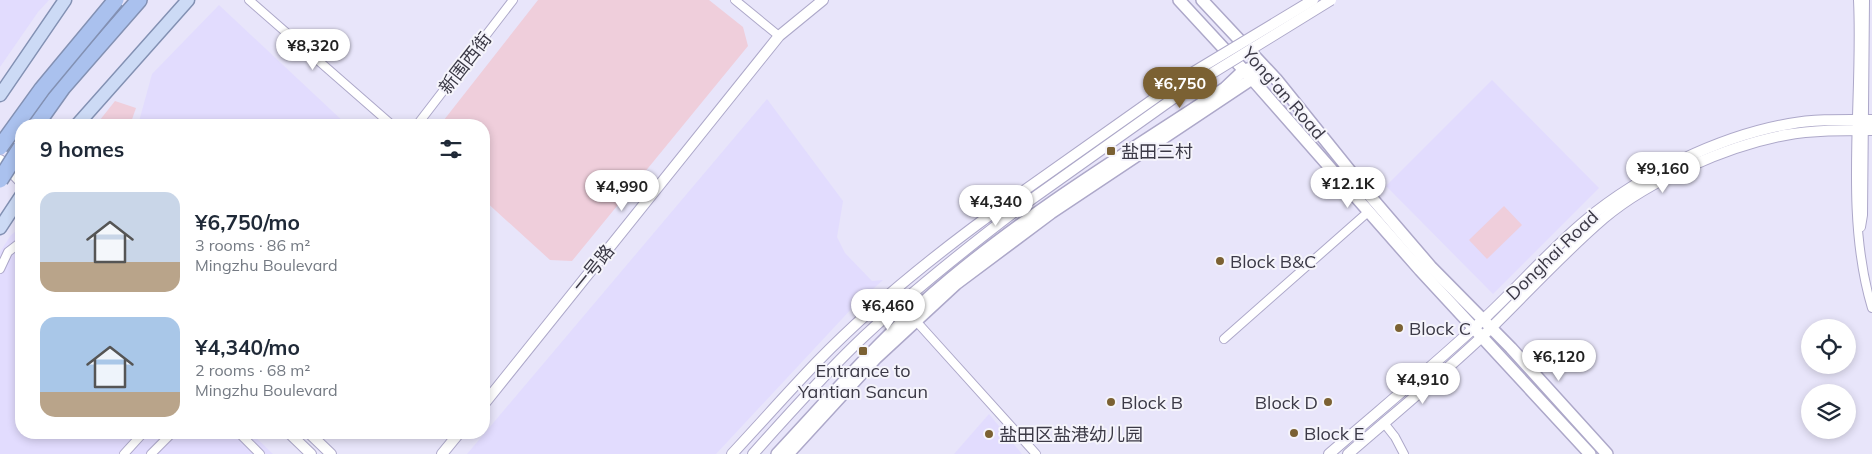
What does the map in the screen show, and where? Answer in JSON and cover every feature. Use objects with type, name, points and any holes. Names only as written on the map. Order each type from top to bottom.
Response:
[{"type":"highway","points":[[20,119],[116,0]]},
{"type":"highway","points":[[40,119],[63,87],[139,0]]},
{"type":"highway","points":[[0,145],[15,125]]},
{"type":"highway","points":[[0,180],[15,156]]},
{"type":"main road","points":[[0,95],[6,83],[66,0]]},
{"type":"main road","points":[[81,119],[188,0]]},
{"type":"main road","name":"Yong'an Road","points":[[1179,0],[1244,70],[1368,212],[1590,454]]},
{"type":"main road","name":"Yong'an Road","points":[[1202,0],[1262,66],[1432,267],[1510,348],[1606,454]]},
{"type":"main road","points":[[777,454],[871,353],[908,316],[950,279],[1048,206],[1225,88],[1244,70],[1262,66]]},
{"type":"main road","points":[[788,454],[876,358],[956,284],[1022,234],[1252,79],[1262,66]]},
{"type":"main road","points":[[2,225],[15,205]]},
{"type":"main road","points":[[2,225],[10,218],[15,217]]},
{"type":"street","points":[[249,0],[385,119]]},
{"type":"street","name":"新围西街","points":[[421,119],[513,0]]},
{"type":"street","points":[[735,0],[779,36]]},
{"type":"street","name":"一号路","points":[[490,397],[779,36],[823,0]]},
{"type":"street","points":[[732,454],[818,361],[896,289],[974,226],[1182,80],[1313,0]]},
{"type":"street","points":[[753,454],[829,371],[885,317],[973,243],[1188,88],[1331,0]]},
{"type":"street","points":[[1858,0],[1865,125]]},
{"type":"street","points":[[1865,0],[1865,125],[1857,215],[1863,274],[1872,308]]},
{"type":"street","name":"Donghai Road","points":[[1348,454],[1384,423],[1487,324],[1606,217],[1652,186],[1686,169],[1765,139],[1865,125]]},
{"type":"street","points":[[0,145],[15,159]]},
{"type":"street","points":[[0,160],[15,176]]},
{"type":"street","points":[[1224,339],[1368,212]]},
{"type":"street","points":[[0,269],[8,252],[15,247]]},
{"type":"street","points":[[916,321],[1036,454]]},
{"type":"street","name":"Donghai Road","points":[[1329,454],[1478,333]]},
{"type":"street","points":[[1384,423],[1395,437],[1404,454]]},
{"type":"street","points":[[124,454],[138,439]]},
{"type":"street","points":[[151,454],[165,439]]},
{"type":"street","points":[[245,439],[260,454]]},
{"type":"street","points":[[295,439],[311,454]]},
{"type":"street","points":[[315,439],[331,454]]},
{"type":"street","points":[[442,454],[454,439]]},
{"type":"shaded area","points":[[0,0],[49,0],[38,12],[0,67]]},
{"type":"shaded area","points":[[538,0],[709,0],[743,27],[748,46],[572,261],[550,260],[490,205],[490,119],[445,119]]},
{"type":"shaded area","points":[[219,5],[341,119],[140,119],[152,74]]},
{"type":"shaded area","points":[[1492,80],[1599,188],[1493,294],[1386,186]]},
{"type":"shaded area","points":[[767,99],[843,201],[837,237],[845,253],[872,281],[883,280],[855,305],[716,454],[467,454],[480,439],[490,439],[490,427]]},
{"type":"shaded area","points":[[115,101],[136,108],[132,119],[101,119]]},
{"type":"shaded area","points":[[1504,206],[1522,225],[1487,259],[1469,240]]},
{"type":"shaded area","points":[[15,232],[15,439],[257,439],[273,454],[0,454],[0,252]]},
{"type":"shaded area","name":"盐田区盐港幼儿园","points":[[989,414],[1022,454],[954,454]]},
{"type":"place","name":"盐田三村","points":[[1111,151]]},
{"type":"place","name":"Block B&C","points":[[1220,261]]},
{"type":"place","name":"Block C","points":[[1399,328]]},
{"type":"place","name":"Entrance to Yantian Sancun","points":[[863,351]]},
{"type":"place","name":"Block B","points":[[1111,402]]},
{"type":"place","name":"Block D","points":[[1328,402]]},
{"type":"place","name":"Block E","points":[[1294,433]]},
{"type":"place","name":"盐田区盐港幼儿园","points":[[989,434]]}]
